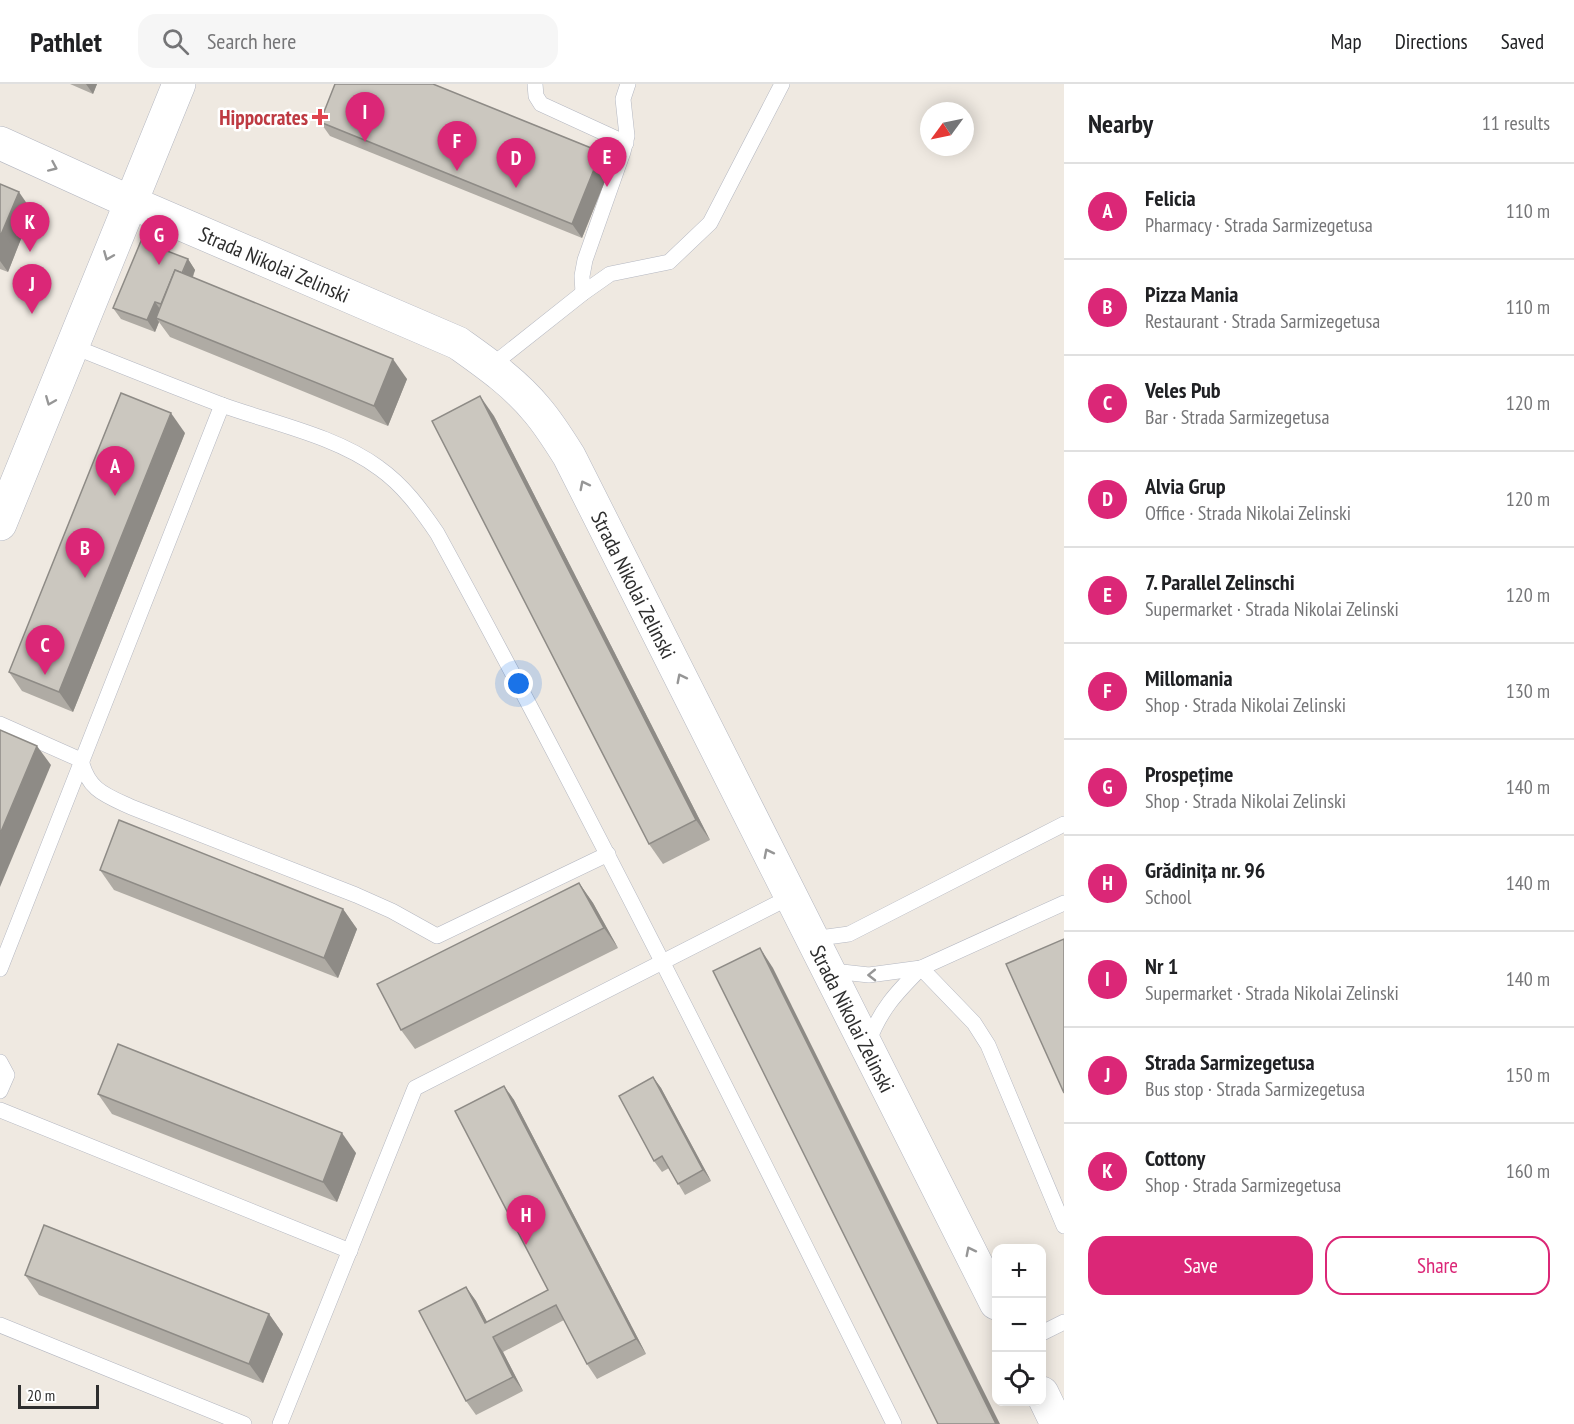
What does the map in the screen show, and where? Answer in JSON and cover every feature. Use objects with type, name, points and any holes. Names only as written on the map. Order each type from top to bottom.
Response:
[{"type":"street","points":[[0,524],[178,84]]},
{"type":"street","name":"Strada Nikolai Zelinski","points":[[0,143],[130,202],[458,343],[491,366],[536,408],[569,456],[993,1298]]},
{"type":"street","points":[[1046,1403],[1057,1424]]},
{"type":"lane","points":[[535,84],[536,96],[541,104],[626,143]]},
{"type":"lane","points":[[583,293],[582,276],[585,260],[626,143],[623,99],[628,84]]},
{"type":"lane","points":[[491,366],[610,274],[669,262],[710,223],[782,84]]},
{"type":"lane","points":[[72,346],[222,405],[336,444],[378,466],[402,486],[421,508],[437,532],[528,700],[608,854],[894,1424]]},
{"type":"lane","points":[[0,969],[222,405]]},
{"type":"lane","points":[[0,724],[81,760]]},
{"type":"lane","points":[[81,760],[84,775],[100,792],[131,807],[356,895],[392,911],[437,936],[608,854]]},
{"type":"lane","points":[[1064,824],[818,952],[842,972],[885,975],[921,969],[1064,903]]},
{"type":"lane","points":[[280,1424],[415,1088],[790,897]]},
{"type":"lane","points":[[866,1047],[875,1023],[888,1002],[921,969]]},
{"type":"lane","points":[[921,969],[974,1023],[988,1045],[1064,1226]]},
{"type":"lane","points":[[0,1062],[7,1075],[0,1091]]},
{"type":"lane","points":[[0,1110],[350,1251]]},
{"type":"lane","points":[[1046,1331],[1064,1322]]},
{"type":"lane","points":[[0,1325],[244,1424]]},
{"type":"building","points":[[335,84],[433,84],[601,152],[572,224],[320,122]]},
{"type":"building","points":[[0,184],[19,192],[0,237]]},
{"type":"building","points":[[141,241],[188,259],[182,273],[175,270],[161,304],[155,302],[147,320],[113,308]]},
{"type":"building","points":[[175,270],[393,359],[374,406],[156,318]]},
{"type":"building","points":[[121,393],[171,413],[59,692],[9,672]]},
{"type":"building","points":[[480,396],[696,820],[649,844],[432,421]]},
{"type":"building","points":[[0,730],[37,746],[0,834]]},
{"type":"building","points":[[119,820],[343,909],[324,958],[100,870]]},
{"type":"building","points":[[579,883],[604,928],[401,1030],[377,984]]},
{"type":"building","points":[[1064,939],[1064,1093],[1006,964]]},
{"type":"building","points":[[760,948],[996,1424],[938,1424],[713,971]]},
{"type":"building","points":[[118,1044],[342,1133],[323,1182],[98,1094]]},
{"type":"building","points":[[653,1077],[703,1170],[678,1184],[662,1156],[654,1161],[619,1096]]},
{"type":"building","points":[[504,1086],[636,1339],[587,1364],[556,1305],[493,1337],[513,1377],[466,1401],[419,1311],[466,1287],[485,1323],[548,1290],[455,1111]]},
{"type":"building","points":[[44,1225],[269,1314],[249,1364],[25,1275]]},
{"type":"place","name":"Hippocrates","points":[[320,117]]},
{"type":"place","name":"Nr 1","points":[[365,142]]},
{"type":"place","name":"Millomania","points":[[457,171]]},
{"type":"place","name":"7. Parallel Zelinschi","points":[[607,187]]},
{"type":"place","name":"Alvia Grup","points":[[516,188]]},
{"type":"place","name":"Cottony","points":[[30,252]]},
{"type":"place","name":"Prospețime","points":[[159,265]]},
{"type":"place","name":"Strada Sarmizegetusa","points":[[32,314]]},
{"type":"place","name":"Felicia","points":[[115,496]]},
{"type":"place","name":"Pizza Mania","points":[[85,578]]},
{"type":"place","name":"Veles Pub","points":[[45,675]]},
{"type":"place","name":"Grădinița nr. 96","points":[[526,1245]]}]
